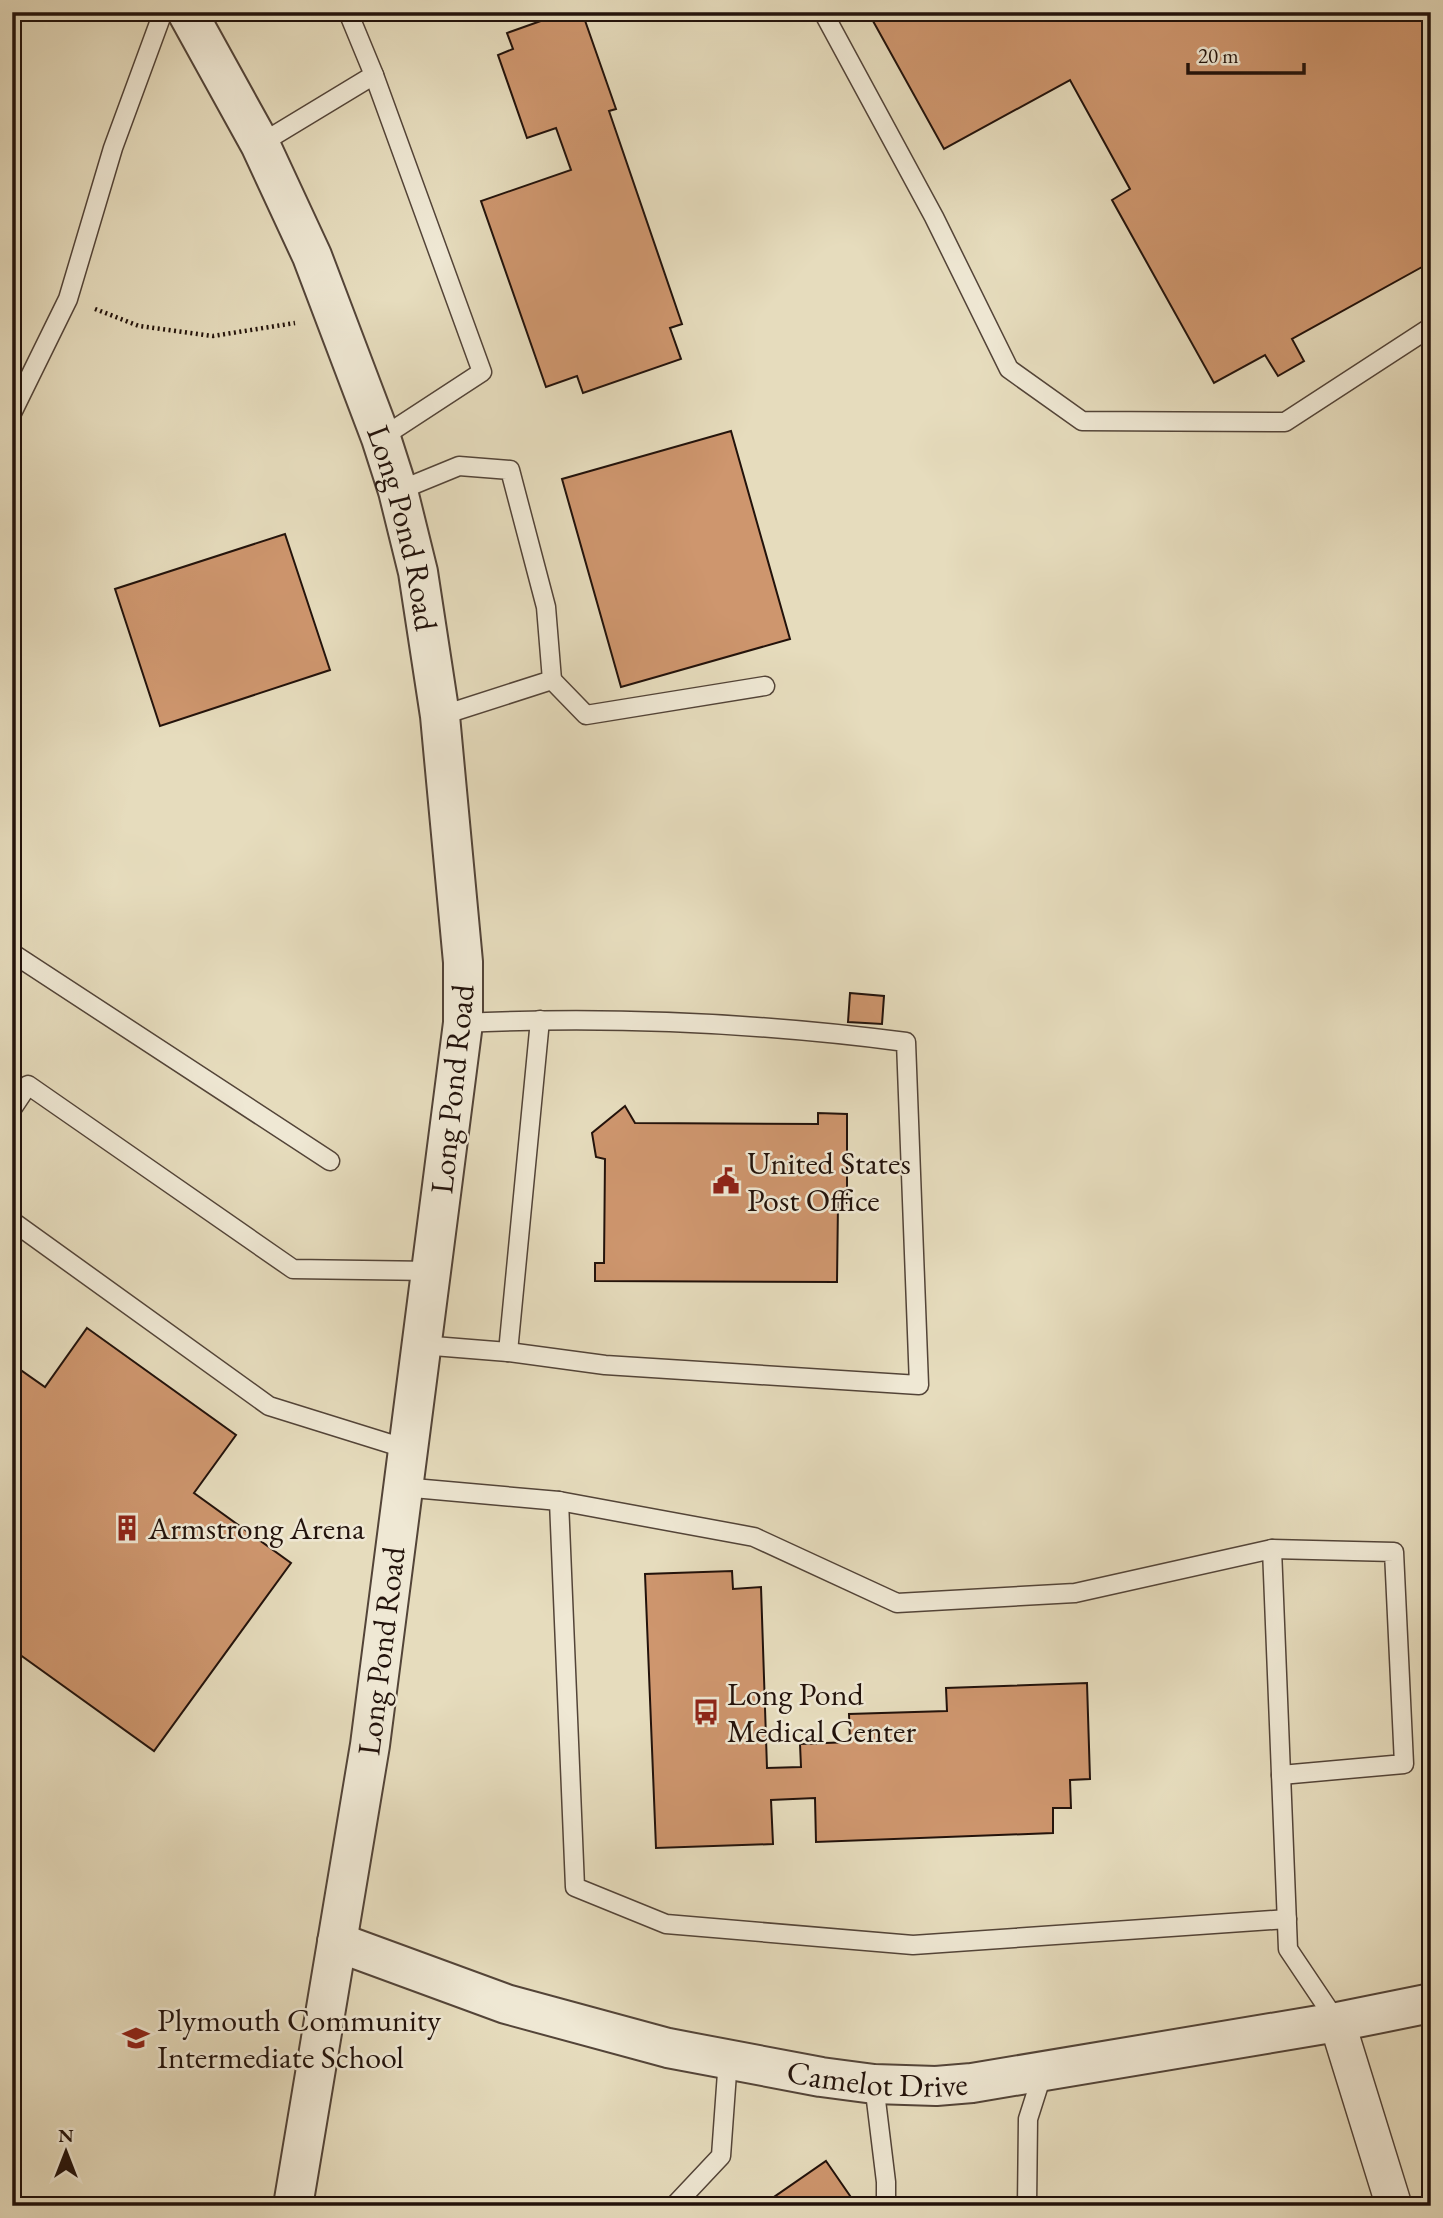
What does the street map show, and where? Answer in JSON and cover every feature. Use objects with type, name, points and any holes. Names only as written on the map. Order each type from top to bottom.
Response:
[{"type":"street","name":"Long Pond Road","points":[[187,12],[260,144],[312,256],[381,438],[398,491],[418,572],[440,716],[463,962],[463,1023],[370,1745],[293,2206]]},
{"type":"street","name":"Camelot Drive","points":[[337,1942],[506,2004],[646,2043],[821,2077],[874,2084],[936,2086],[972,2083],[1337,2022],[1431,2003]]},
{"type":"street","points":[[1337,2022],[1394,2206]]},
{"type":"lane","points":[[12,414],[68,299],[113,148],[163,12]]},
{"type":"lane","points":[[348,12],[374,75],[482,372],[381,438]]},
{"type":"lane","points":[[823,12],[934,217],[1009,369],[1082,421],[1285,422],[1431,327]]},
{"type":"lane","points":[[260,144],[374,75]]},
{"type":"lane","points":[[398,491],[459,467],[510,470],[546,607],[552,680],[586,715],[765,686]]},
{"type":"lane","points":[[440,716],[552,680]]},
{"type":"lane","points":[[12,953],[330,1161]]},
{"type":"lane","points":[[508,1352],[540,1020]]},
{"type":"lane","points":[[421,1345],[508,1352],[605,1365],[919,1385],[906,1042],[838,1033],[662,1020],[463,1023]]},
{"type":"lane","points":[[12,1109],[28,1085],[293,1269],[432,1271]]},
{"type":"lane","points":[[12,1221],[269,1406],[407,1448]]},
{"type":"lane","points":[[402,1487],[559,1501],[754,1537],[897,1604],[1076,1593],[1272,1549],[1394,1552],[1404,1764],[1281,1775]]},
{"type":"lane","points":[[559,1501],[575,1887],[666,1924],[912,1945],[1287,1919]]},
{"type":"lane","points":[[1272,1549],[1288,1949],[1337,2022]]},
{"type":"lane","points":[[674,2206],[721,2155],[728,2059]]},
{"type":"lane","points":[[1027,2206],[1028,2119],[1043,2072]]},
{"type":"lane","points":[[874,2084],[887,2182],[886,2206]]},
{"type":"path","points":[[68,299],[139,326],[213,336],[286,326],[332,311]]},
{"type":"building","points":[[566,12],[582,12],[616,109],[609,111],[682,324],[670,328],[681,359],[583,393],[577,376],[546,387],[481,201],[571,170],[556,128],[527,138],[498,55],[513,49],[507,33]]},
{"type":"building","points":[[868,12],[1431,12],[1431,262],[1292,339],[1304,361],[1278,376],[1265,355],[1214,383],[1112,200],[1130,189],[1070,80],[944,149]]},
{"type":"building","points":[[731,431],[790,639],[621,687],[562,479]]},
{"type":"building","points":[[285,534],[330,670],[160,726],[115,589]]},
{"type":"building","points":[[850,993],[884,996],[882,1024],[848,1022]]},
{"type":"building","name":"United States Post Office","points":[[625,1106],[635,1123],[818,1124],[818,1113],[847,1114],[847,1203],[838,1203],[837,1282],[595,1281],[595,1263],[604,1263],[605,1159],[596,1157],[592,1133]]},
{"type":"building","name":"Armstrong Arena","points":[[87,1328],[236,1435],[194,1493],[291,1563],[154,1751],[12,1649],[12,1364],[45,1387]]},
{"type":"building","points":[[732,1571],[733,1589],[761,1587],[767,1768],[801,1767],[800,1744],[850,1742],[849,1714],[947,1711],[946,1688],[1087,1683],[1090,1779],[1070,1780],[1071,1808],[1053,1808],[1053,1833],[816,1842],[815,1798],[771,1800],[773,1844],[656,1848],[645,1574]]},
{"type":"building","points":[[826,2161],[857,2206],[761,2206]]},
{"type":"place","name":"United States Post Office","points":[[726,1181]]},
{"type":"place","name":"Armstrong Arena","points":[[127,1528]]},
{"type":"place","name":"Long Pond Medical Center","points":[[706,1712]]},
{"type":"place","name":"Plymouth Community Intermediate School","points":[[136,2038]]}]
